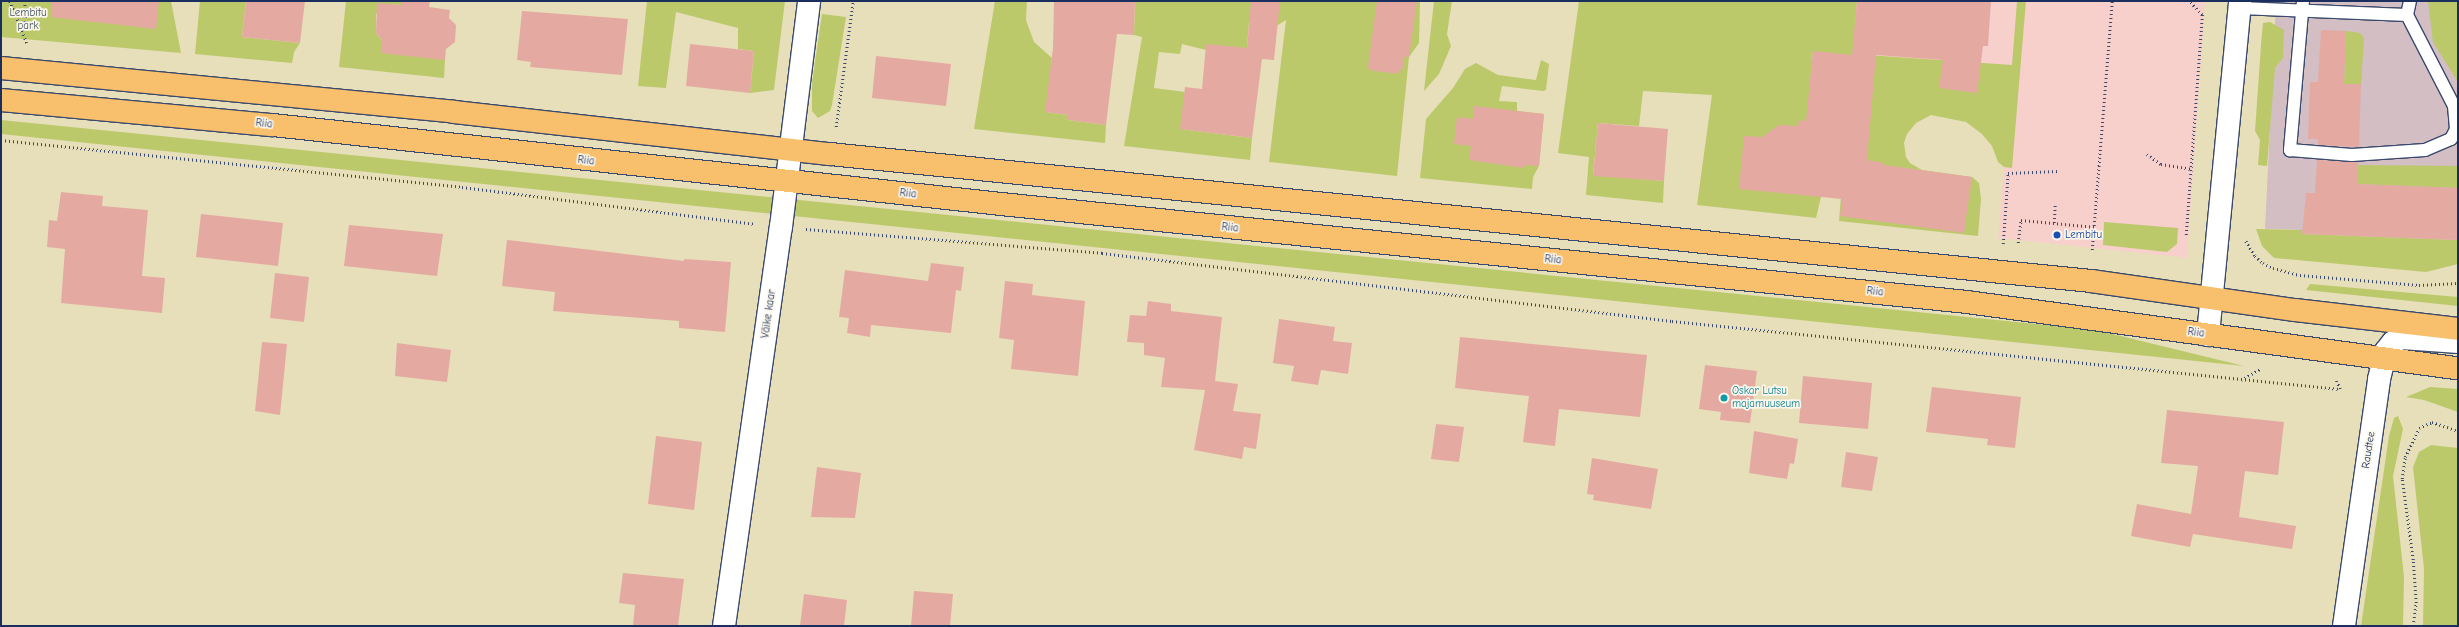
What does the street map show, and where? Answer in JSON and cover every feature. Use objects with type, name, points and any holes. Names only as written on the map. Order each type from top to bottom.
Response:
[{"type":"highway","points":[[1,68],[446,111],[791,148],[2091,281],[2458,330]]},
{"type":"highway","name":"Riia","points":[[1,100],[273,125],[1357,242],[1967,302],[2458,368]]},
{"type":"street","name":"Väike kaar","points":[[724,626],[781,227],[809,1]]},
{"type":"street","points":[[2208,335],[2240,5]]},
{"type":"street","name":"Raudtee","points":[[2344,626],[2353,550],[2386,351],[2393,342],[2402,338],[2458,342]]},
{"type":"lane","points":[[2303,5],[2290,150],[2352,155],[2425,150],[2451,139],[2456,129],[2454,106],[2407,15],[2410,1]]},
{"type":"lane","points":[[2240,5],[2303,5],[2407,15]]},
{"type":"path","points":[[10,1],[26,34]]},
{"type":"path","points":[[25,1],[28,46]]},
{"type":"path","points":[[836,128],[852,1]]},
{"type":"path","points":[[2092,250],[2096,227],[2112,1]]},
{"type":"path","points":[[2186,235],[2202,15],[2189,1]]},
{"type":"path","points":[[1,140],[462,187],[781,227],[1102,253],[1672,321],[2340,390]]},
{"type":"path","points":[[2148,154],[2161,164],[2191,168]]},
{"type":"path","points":[[2003,244],[2008,172],[2059,172]]},
{"type":"path","points":[[2054,223],[2055,203]]},
{"type":"path","points":[[2018,243],[2021,220],[2096,227]]},
{"type":"path","points":[[2246,241],[2255,256],[2263,263],[2273,268],[2300,275],[2418,285],[2458,283]]},
{"type":"path","points":[[2241,380],[2265,368]]},
{"type":"path","points":[[2413,626],[2416,603],[2413,560],[2402,479],[2405,457],[2419,428],[2432,422],[2458,431]]},
{"type":"shaded area","points":[[1857,1],[2205,1],[2187,258],[1998,238],[2012,66],[1852,54]]},
{"type":"shaded area","points":[[2276,1],[2458,1],[2458,240],[2302,234],[2302,230],[2265,229]]},
{"type":"green space","name":"Lembitu park","points":[[1,1],[171,1],[181,53],[1,37]]},
{"type":"green space","points":[[200,1],[246,1],[242,37],[300,43],[294,52],[292,63],[195,54]]},
{"type":"green space","points":[[346,1],[401,1],[401,5],[386,4],[376,14],[376,33],[382,40],[445,60],[444,78],[339,67]]},
{"type":"green space","points":[[647,1],[785,1],[774,90],[750,93],[754,51],[738,49],[738,28],[676,12],[666,88],[638,86]]},
{"type":"green space","points":[[995,1],[1027,1],[1026,20],[1034,42],[1052,58],[1046,112],[1068,115],[1068,120],[1106,125],[1105,143],[974,129]]},
{"type":"green space","points":[[1135,1],[1420,1],[1419,43],[1409,57],[1397,176],[1269,162],[1286,20],[1278,25],[1249,22],[1247,48],[1206,50],[1182,44],[1180,54],[1159,52],[1154,88],[1185,92],[1181,129],[1252,138],[1250,160],[1124,146],[1142,37],[1134,35]]},
{"type":"green space","points":[[1434,1],[1452,1],[1447,34],[1451,46],[1439,74],[1424,91]]},
{"type":"green space","points":[[1579,1],[1857,1],[1853,54],[2012,65],[2017,1],[2026,1],[2012,168],[2004,167],[1998,162],[1992,146],[1982,134],[1966,122],[1931,115],[1916,123],[1907,134],[1904,143],[1906,157],[1910,163],[1922,170],[1972,177],[1979,183],[1981,199],[1978,236],[1839,221],[1848,106],[1813,51],[1807,121],[1821,197],[1816,218],[1697,205],[1712,95],[1643,91],[1639,126],[1598,123],[1593,175],[1664,181],[1663,203],[1586,195],[1589,157],[1558,153]]},
{"type":"green space","points":[[2428,1],[2458,1],[2458,82],[2433,42]]},
{"type":"green space","points":[[822,14],[846,17],[832,105],[830,111],[818,118],[812,111],[812,83]]},
{"type":"green space","points":[[2270,22],[2284,30],[2283,58],[2275,68],[2267,166],[2258,165],[2260,140],[2255,131],[2263,23]]},
{"type":"green space","points":[[2346,31],[2360,33],[2364,38],[2361,84],[2344,84]]},
{"type":"green space","points":[[1541,60],[1549,64],[1546,90],[1543,91],[1502,86],[1499,101],[1517,102],[1517,111],[1544,114],[1539,166],[1533,177],[1532,189],[1420,178],[1426,119],[1453,88],[1465,69],[1476,63],[1498,75],[1536,80]]},
{"type":"green space","points":[[1,120],[2096,330],[2244,366],[1,134]]},
{"type":"green space","points":[[2358,165],[2458,166],[2458,188],[2356,184]]},
{"type":"green space","points":[[2104,222],[2178,228],[2177,244],[2167,252],[2103,245]]},
{"type":"green space","points":[[2256,229],[2302,230],[2302,234],[2458,240],[2458,264],[2426,272],[2274,258],[2262,246]]},
{"type":"green space","points":[[2310,284],[2458,297],[2458,306],[2306,290]]},
{"type":"green space","points":[[2430,387],[2458,389],[2458,412],[2424,400],[2406,397]]},
{"type":"green space","points":[[2398,416],[2403,429],[2393,476],[2404,577],[2403,626],[2361,626],[2389,436],[2394,418]]},
{"type":"green space","points":[[2431,445],[2458,448],[2458,626],[2423,626],[2424,569],[2413,467],[2419,452]]},
{"type":"building","points":[[52,1],[159,1],[156,29],[51,17]]},
{"type":"building","points":[[246,1],[305,1],[300,43],[242,37]]},
{"type":"building","points":[[401,1],[430,1],[429,7],[450,10],[449,18],[456,25],[455,42],[446,49],[445,60],[381,53],[382,40],[376,33],[377,3],[401,5]]},
{"type":"building","points":[[1054,1],[1135,1],[1134,35],[1117,34],[1106,125],[1068,120],[1068,115],[1045,112],[1053,48]]},
{"type":"building","points":[[1251,1],[1280,1],[1274,60],[1262,59],[1252,138],[1180,129],[1185,87],[1202,89],[1206,44],[1247,48]]},
{"type":"building","points":[[1377,1],[1417,1],[1409,57],[1404,57],[1402,71],[1399,70],[1398,74],[1369,70],[1368,67]]},
{"type":"building","points":[[1857,1],[1991,1],[1988,46],[1983,46],[1977,93],[1939,88],[1943,60],[1876,55],[1867,160],[1884,163],[1884,165],[1972,177],[1964,233],[1840,216],[1842,199],[1739,189],[1744,136],[1762,137],[1779,125],[1798,126],[1799,120],[1806,121],[1813,51],[1852,55]]},
{"type":"building","points":[[522,11],[628,19],[622,75],[530,67],[531,62],[517,60]]},
{"type":"building","points":[[2321,30],[2346,31],[2344,84],[2361,84],[2359,147],[2318,145],[2318,139],[2308,139],[2310,82],[2318,82]]},
{"type":"building","points":[[690,44],[754,51],[750,93],[686,86]]},
{"type":"building","points":[[876,56],[951,64],[946,106],[872,98]]},
{"type":"building","points":[[1474,106],[1544,114],[1539,166],[1525,165],[1524,168],[1469,160],[1471,146],[1454,144],[1457,117],[1473,119]]},
{"type":"building","points":[[1598,123],[1668,129],[1664,181],[1593,176]]},
{"type":"building","points":[[2317,160],[2358,162],[2357,184],[2458,188],[2458,240],[2302,234],[2306,193],[2315,193]]},
{"type":"building","points":[[61,192],[103,196],[102,206],[148,210],[142,276],[165,278],[162,313],[61,303],[65,249],[47,247],[49,220],[57,221]]},
{"type":"building","points":[[201,214],[283,223],[278,266],[196,257]]},
{"type":"building","points":[[349,225],[443,234],[437,276],[344,266]]},
{"type":"building","points":[[507,240],[684,261],[684,259],[731,262],[725,332],[679,328],[679,321],[553,311],[555,292],[502,286]]},
{"type":"building","points":[[931,263],[964,267],[961,291],[956,290],[951,333],[871,325],[870,337],[847,333],[849,318],[839,317],[845,270],[928,281]]},
{"type":"building","points":[[275,273],[309,277],[304,322],[270,318]]},
{"type":"building","points":[[1005,281],[1033,284],[1032,295],[1085,301],[1078,376],[1011,369],[1014,340],[999,338]]},
{"type":"building","points":[[1148,301],[1171,304],[1171,311],[1222,317],[1215,381],[1238,384],[1233,411],[1261,414],[1256,449],[1244,447],[1242,459],[1194,450],[1205,390],[1161,387],[1165,358],[1144,355],[1144,343],[1127,342],[1130,315],[1146,316]]},
{"type":"building","points":[[1279,319],[1335,327],[1333,341],[1352,343],[1348,374],[1321,370],[1318,385],[1291,381],[1294,366],[1273,363]]},
{"type":"building","points":[[1460,337],[1647,355],[1640,417],[1559,409],[1555,446],[1523,442],[1529,396],[1455,388]]},
{"type":"building","points":[[262,342],[287,344],[280,415],[255,411]]},
{"type":"building","points":[[397,343],[451,350],[447,382],[395,376]]},
{"type":"building","points":[[1705,365],[1757,371],[1750,423],[1720,420],[1721,412],[1699,409]]},
{"type":"building","points":[[1803,376],[1872,383],[1868,429],[1799,423]]},
{"type":"building","points":[[1932,387],[2021,397],[2015,448],[1987,445],[1988,439],[1926,432]]},
{"type":"building","points":[[2167,410],[2284,422],[2278,475],[2245,471],[2239,517],[2296,526],[2292,549],[2193,534],[2190,547],[2131,536],[2137,504],[2191,514],[2198,466],[2161,463]]},
{"type":"building","points":[[1436,424],[1464,427],[1459,462],[1431,459]]},
{"type":"building","points":[[1754,431],[1798,439],[1794,464],[1790,463],[1787,479],[1749,473]]},
{"type":"building","points":[[656,436],[702,442],[694,510],[648,504]]},
{"type":"building","points":[[1846,452],[1878,457],[1872,491],[1841,487]]},
{"type":"building","points":[[1592,458],[1658,469],[1651,509],[1593,500],[1594,495],[1587,494]]},
{"type":"building","points":[[817,467],[861,473],[855,518],[811,517]]},
{"type":"building","points":[[623,573],[684,579],[678,626],[633,626],[635,605],[619,603]]},
{"type":"building","points":[[914,591],[953,594],[950,626],[911,626]]},
{"type":"building","points":[[804,594],[847,600],[844,626],[800,626]]},
{"type":"place","name":"Lembitu","points":[[2057,235]]},
{"type":"place","name":"Oskar Lutsu majamuuseum","points":[[1724,398]]}]
